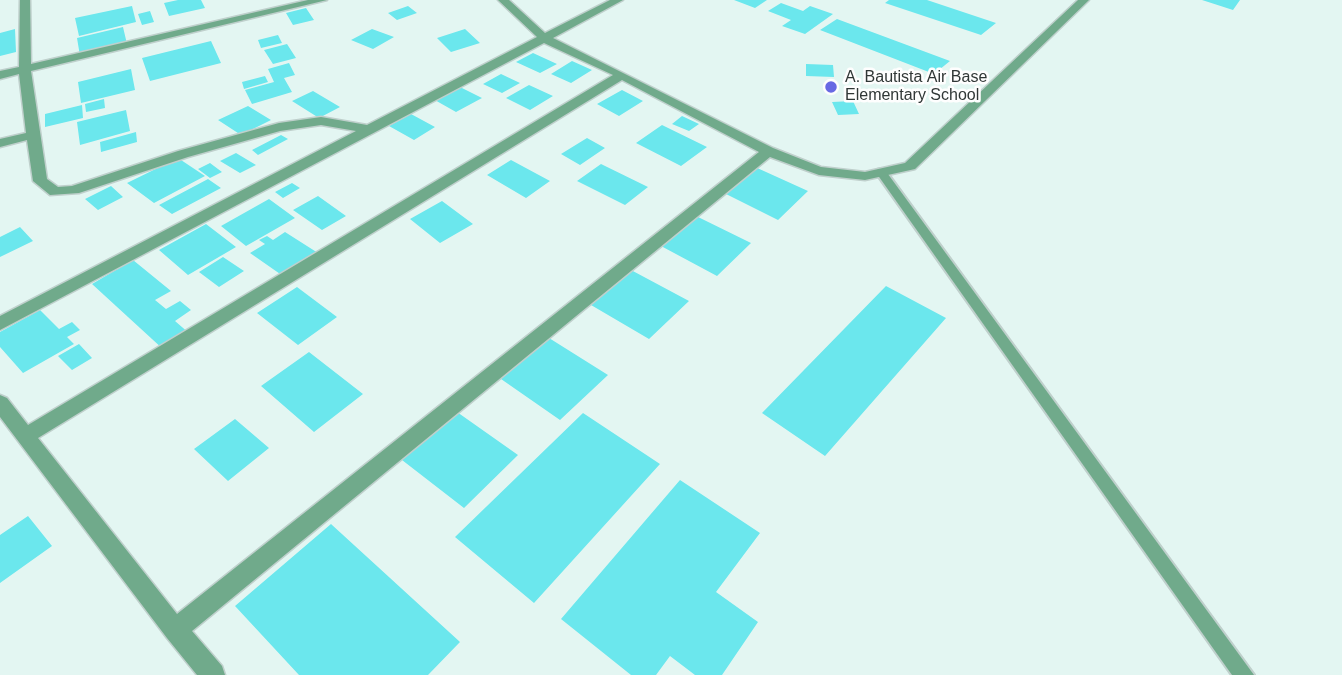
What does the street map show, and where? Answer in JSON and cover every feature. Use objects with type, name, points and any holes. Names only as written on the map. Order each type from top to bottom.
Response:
[{"type":"street","points":[[25,0],[24,70],[32,135],[40,181],[55,192],[74,190],[215,145],[303,122],[321,121],[370,130]]},
{"type":"street","points":[[0,75],[322,0]]},
{"type":"street","points":[[503,0],[544,38],[768,151],[819,171],[865,176],[910,166],[1084,0]]},
{"type":"street","points":[[0,324],[618,0]]},
{"type":"street","points":[[27,435],[622,75]]},
{"type":"street","points":[[0,143],[32,135]]},
{"type":"street","points":[[175,630],[768,151]]},
{"type":"street","points":[[0,403],[175,630],[213,675]]},
{"type":"lane","points":[[881,173],[1244,675]]},
{"type":"building","points":[[201,0],[205,8],[169,16],[164,3]]},
{"type":"building","points":[[734,0],[767,0],[755,8]]},
{"type":"building","points":[[889,0],[927,0],[996,23],[981,35],[885,3]]},
{"type":"building","points":[[1202,0],[1240,0],[1233,10]]},
{"type":"building","points":[[781,3],[803,11],[810,6],[833,14],[805,34],[782,26],[791,20],[768,11]]},
{"type":"building","points":[[132,6],[136,22],[79,36],[75,18]]},
{"type":"building","points":[[408,6],[417,13],[397,20],[388,13]]},
{"type":"building","points":[[306,8],[314,20],[293,25],[286,13]]},
{"type":"building","points":[[150,11],[154,22],[142,25],[138,14]]},
{"type":"building","points":[[837,19],[950,61],[934,74],[820,30]]},
{"type":"building","points":[[123,27],[127,44],[80,56],[77,38]]},
{"type":"building","points":[[15,29],[16,52],[0,56],[0,33]]},
{"type":"building","points":[[372,29],[394,37],[373,49],[351,40]]},
{"type":"building","points":[[465,29],[480,43],[451,52],[437,38]]},
{"type":"building","points":[[278,35],[282,43],[261,48],[258,40]]},
{"type":"building","points":[[211,41],[221,63],[150,81],[142,58]]},
{"type":"building","points":[[287,44],[296,58],[273,64],[264,50]]},
{"type":"building","points":[[533,53],[557,64],[540,73],[516,62]]},
{"type":"building","points":[[572,61],[592,70],[571,83],[551,74]]},
{"type":"building","points":[[289,63],[295,75],[284,78],[292,92],[252,104],[245,90],[274,82],[268,69]]},
{"type":"building","points":[[806,64],[833,65],[834,77],[806,76]]},
{"type":"building","points":[[131,69],[135,90],[81,103],[78,82]]},
{"type":"building","points":[[501,74],[520,83],[502,93],[483,84]]},
{"type":"building","points":[[265,76],[268,82],[244,89],[242,82]]},
{"type":"building","points":[[529,85],[553,96],[530,110],[506,98]]},
{"type":"building","points":[[458,86],[482,98],[456,112],[433,99]]},
{"type":"building","points":[[622,90],[643,101],[619,116],[597,104]]},
{"type":"building","points":[[313,91],[340,107],[319,118],[292,101]]},
{"type":"building","points":[[104,99],[105,108],[86,112],[85,104]]},
{"type":"building","points":[[853,101],[859,114],[838,115],[832,102]]},
{"type":"building","points":[[82,105],[83,118],[45,127],[45,114]]},
{"type":"building","points":[[248,106],[271,120],[241,135],[218,120]]},
{"type":"building","points":[[126,110],[130,131],[80,145],[77,122]]},
{"type":"building","points":[[411,114],[435,127],[414,140],[389,126]]},
{"type":"building","points":[[682,116],[699,124],[689,131],[672,124]]},
{"type":"building","points":[[662,125],[707,147],[681,166],[636,143]]},
{"type":"building","points":[[136,132],[137,142],[101,152],[100,142]]},
{"type":"building","points":[[281,135],[288,139],[258,155],[252,150]]},
{"type":"building","points":[[587,138],[605,148],[580,165],[561,154]]},
{"type":"building","points":[[236,153],[256,165],[240,173],[220,161]]},
{"type":"building","points":[[178,158],[205,176],[154,203],[127,183]]},
{"type":"building","points":[[511,160],[550,181],[526,198],[487,175]]},
{"type":"building","points":[[210,163],[222,172],[210,178],[198,169]]},
{"type":"building","points":[[601,164],[648,187],[625,205],[577,181]]},
{"type":"building","points":[[755,167],[808,191],[778,220],[724,193]]},
{"type":"building","points":[[208,179],[221,188],[172,214],[159,205]]},
{"type":"building","points":[[292,183],[300,188],[283,198],[275,192]]},
{"type":"building","points":[[111,186],[123,197],[98,210],[85,199]]},
{"type":"building","points":[[318,196],[346,216],[322,230],[293,210]]},
{"type":"building","points":[[269,199],[295,218],[246,246],[221,226]]},
{"type":"building","points":[[442,201],[473,224],[440,243],[410,219]]},
{"type":"building","points":[[696,216],[751,243],[717,276],[661,246]]},
{"type":"building","points":[[206,224],[236,247],[188,275],[159,250]]},
{"type":"building","points":[[20,227],[33,241],[0,257],[0,237]]},
{"type":"building","points":[[285,232],[318,253],[283,276],[250,253],[265,244],[259,240],[267,236],[273,240]]},
{"type":"building","points":[[223,257],[244,271],[219,287],[199,272]]},
{"type":"building","points":[[133,260],[171,291],[155,300],[166,309],[180,301],[191,310],[175,321],[190,334],[164,350],[92,284]]},
{"type":"building","points":[[631,270],[689,301],[649,339],[591,305]]},
{"type":"building","points":[[886,286],[946,318],[825,456],[762,413]]},
{"type":"building","points":[[297,287],[337,317],[298,345],[257,313]]},
{"type":"building","points":[[40,310],[59,329],[72,322],[80,330],[67,337],[74,344],[23,373],[0,347],[0,332]]},
{"type":"building","points":[[549,338],[608,375],[560,420],[501,379]]},
{"type":"building","points":[[79,344],[92,358],[72,370],[58,356]]},
{"type":"building","points":[[309,352],[363,394],[314,432],[261,386]]},
{"type":"building","points":[[457,412],[518,455],[464,508],[402,460]]},
{"type":"building","points":[[583,413],[660,464],[534,603],[455,537]]},
{"type":"building","points":[[235,419],[269,448],[228,481],[194,449]]},
{"type":"building","points":[[680,480],[760,533],[716,592],[758,622],[722,675],[695,675],[670,656],[656,675],[631,675],[561,619]]},
{"type":"building","points":[[28,516],[52,546],[0,583],[0,535]]},
{"type":"building","points":[[331,524],[460,642],[428,675],[299,675],[235,606]]},
{"type":"place","name":"A. Bautista Air Base Elementary School","points":[[831,87]]}]
